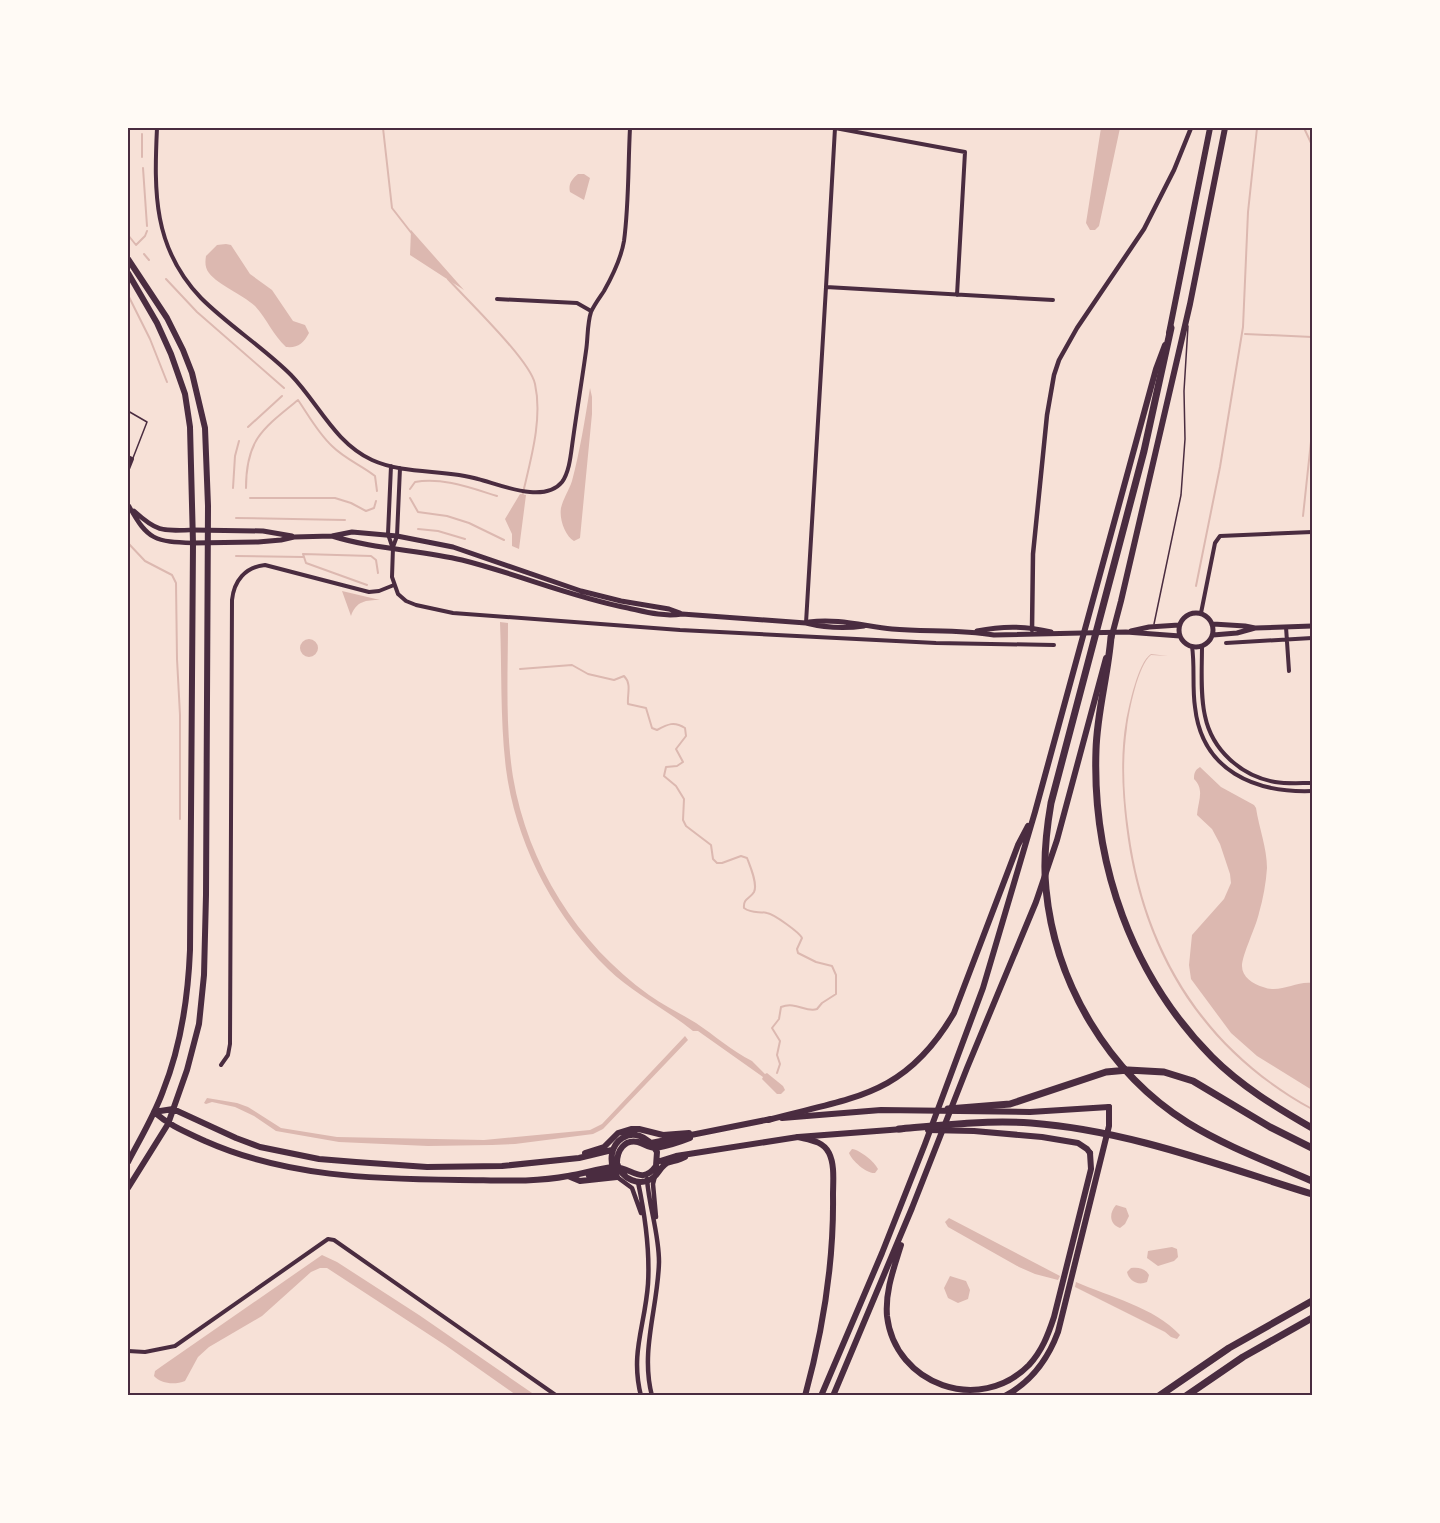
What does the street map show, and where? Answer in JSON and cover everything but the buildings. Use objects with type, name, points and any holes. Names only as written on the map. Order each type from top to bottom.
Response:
[{"type":"highway","points":[[1171,328],[1144,451],[1063,751],[1047,830],[1046,890],[1054,938],[1076,998],[1112,1054],[1143,1088],[1188,1123],[1237,1149],[1312,1181]]},
{"type":"highway","points":[[1111,637],[1098,722],[1095,768],[1097,803],[1109,877],[1128,931],[1147,970],[1172,1009],[1213,1057],[1261,1097],[1312,1128]]},
{"type":"highway","points":[[948,1109],[1010,1104],[1044,1095],[1106,1072],[1128,1070],[1164,1072],[1192,1081],[1270,1127],[1312,1148]]},
{"type":"highway","points":[[899,1129],[979,1122],[1032,1123],[1077,1128],[1148,1144],[1312,1194]]},
{"type":"highway","points":[[1159,1395],[1229,1348],[1312,1301]]},
{"type":"highway","points":[[1186,1395],[1243,1357],[1312,1318]]},
{"type":"main road","points":[[821,1395],[882,1254],[925,1144],[997,944],[1156,369],[1171,328],[1210,128]]},
{"type":"main road","points":[[1111,637],[1190,304],[1225,128]]},
{"type":"main road","points":[[128,259],[173,330],[194,380],[206,438],[208,531],[204,975],[199,1024],[187,1070],[168,1124],[128,1188]]},
{"type":"main road","points":[[128,273],[157,323],[171,354],[184,394],[192,447],[193,530],[187,1005],[171,1069],[154,1112],[128,1162]]},
{"type":"main road","points":[[193,530],[263,531],[294,537]]},
{"type":"main road","points":[[193,543],[281,540],[352,532],[388,534],[453,547],[580,591],[669,609],[682,614]]},
{"type":"main road","points":[[332,536],[354,543],[393,547],[473,563],[603,603],[669,616],[682,614],[806,623],[837,628],[864,626],[922,631],[974,631],[994,635],[1032,632],[1126,632],[1180,636]]},
{"type":"main road","points":[[1201,613],[1213,624],[1213,634],[1209,642],[1202,646],[1185,643],[1180,636],[1179,625],[1183,618],[1190,614],[1201,613]]},
{"type":"main road","points":[[1213,624],[1255,628],[1312,627]]},
{"type":"main road","points":[[1126,632],[1154,626],[1179,625]]},
{"type":"main road","points":[[1213,634],[1237,633],[1255,628]]},
{"type":"main road","points":[[833,1395],[912,1208],[1036,902],[1060,829],[1108,658]]},
{"type":"main road","points":[[567,1158],[604,1147],[618,1133],[633,1128],[663,1135],[700,1133],[768,1120],[846,1100],[875,1090],[906,1071],[928,1052],[954,1013],[1018,845],[1035,812]]},
{"type":"main road","points":[[768,1120],[882,1110],[948,1109],[975,1112],[1030,1112],[1109,1107],[1106,1142],[1059,1332],[1047,1356],[1031,1377],[1005,1395]]},
{"type":"main road","points":[[154,1112],[173,1109],[254,1144],[319,1159],[454,1167],[524,1164],[579,1158],[612,1150],[620,1140],[632,1135],[643,1137],[653,1145],[657,1152],[657,1162],[647,1178]]},
{"type":"main road","points":[[154,1112],[168,1124],[254,1160],[327,1175],[490,1180],[616,1171],[629,1180],[638,1182],[655,1176],[666,1164],[697,1153]]},
{"type":"main road","points":[[657,1162],[676,1156],[798,1137],[899,1129],[974,1131],[1042,1137],[1083,1145],[1090,1153],[1091,1169],[1046,1341],[1028,1366],[1005,1383],[968,1391],[937,1384],[918,1374],[902,1357],[891,1333],[887,1302],[890,1281],[912,1208]]},
{"type":"main road","points":[[616,1171],[618,1155],[625,1144],[639,1142],[653,1145],[682,1141],[700,1133]]},
{"type":"main road","points":[[798,1137],[820,1143],[824,1147],[831,1158],[833,1177],[833,1241],[823,1322],[805,1395]]},
{"type":"main road","points":[[612,1150],[616,1171]]},
{"type":"main road","points":[[568,1176],[580,1181],[624,1168],[635,1175],[647,1178]]},
{"type":"street","points":[[157,128],[155,171],[158,212],[170,252],[184,276],[202,299],[290,374],[345,442],[373,460],[391,466],[460,474],[516,489],[544,493],[554,489],[563,481],[566,472],[572,449],[591,312],[612,278],[624,240],[630,128]]},
{"type":"street","points":[[806,623],[835,128],[965,152],[957,295]]},
{"type":"street","points":[[1032,632],[1033,554],[1047,415],[1054,375],[1059,360],[1077,328],[1144,229],[1174,170],[1191,128]]},
{"type":"street","points":[[826,287],[1053,300]]},
{"type":"street","points":[[497,299],[577,303],[591,312]]},
{"type":"street","points":[[128,469],[130,458]]},
{"type":"street","points":[[391,466],[388,534],[393,547]]},
{"type":"street","points":[[400,468],[397,536],[393,547],[392,569],[398,594],[406,601],[416,605],[469,614],[680,630],[936,643],[1054,645]]},
{"type":"street","points":[[128,506],[154,528],[166,531],[193,530]]},
{"type":"street","points":[[128,506],[141,525],[154,538],[169,542],[193,543]]},
{"type":"street","points":[[1201,613],[1215,543],[1220,536],[1312,532]]},
{"type":"street","points":[[221,1065],[228,1055],[230,1044],[232,600],[236,585],[242,575],[253,567],[265,565],[369,592],[394,585]]},
{"type":"street","points":[[1286,627],[1289,671]]},
{"type":"street","points":[[1226,643],[1312,638]]},
{"type":"street","points":[[1192,646],[1196,716],[1205,740],[1217,758],[1232,772],[1259,786],[1279,790],[1312,791]]},
{"type":"street","points":[[1202,646],[1205,717],[1213,737],[1223,752],[1240,768],[1263,779],[1312,783]]},
{"type":"street","points":[[616,1171],[635,1193],[647,1239],[648,1284],[636,1359],[641,1395]]},
{"type":"street","points":[[655,1176],[653,1184],[655,1223]]},
{"type":"street","points":[[647,1178],[659,1259],[658,1285],[647,1349],[652,1395]]},
{"type":"street","points":[[638,1182],[644,1225]]},
{"type":"street","points":[[128,1351],[145,1352],[175,1346],[328,1239],[334,1240],[557,1395]]},
{"type":"lane","points":[[1153,634],[1181,495],[1185,448],[1184,391],[1190,304]]},
{"type":"lane","points":[[128,411],[147,422],[130,458]]},
{"type":"shaded area","points":[[1101,128],[1120,128],[1099,226],[1095,230],[1090,230],[1086,223]]},
{"type":"shaded area","points":[[578,174],[584,174],[590,178],[584,200],[570,192],[571,182]]},
{"type":"shaded area","points":[[411,230],[464,290],[410,255]]},
{"type":"shaded area","points":[[217,245],[231,245],[250,274],[272,290],[293,321],[305,325],[309,333],[300,344],[286,347],[255,306],[218,282],[209,273],[206,256]]},
{"type":"shaded area","points":[[590,388],[592,414],[580,538],[574,541],[563,527],[561,508],[575,470]]},
{"type":"shaded area","points":[[520,494],[526,495],[519,549],[512,546],[512,534],[505,519]]},
{"type":"shaded area","points":[[342,591],[380,600],[362,602],[351,616]]},
{"type":"shaded area","points":[[500,622],[508,623],[507,680],[510,758],[520,810],[530,841],[560,900],[599,951],[623,974],[655,999],[696,1023],[752,1061],[765,1074],[767,1073],[783,1086],[785,1090],[781,1094],[777,1094],[762,1079],[763,1077],[698,1031],[693,1031],[639,994],[608,969],[571,926],[540,877],[519,824],[506,769]]},
{"type":"shaded area","points":[[309,639],[315,642],[318,648],[315,654],[309,657],[303,654],[300,648],[303,642]]},
{"type":"shaded area","points":[[1151,654],[1168,656],[1151,655],[1142,668],[1130,711],[1124,767],[1129,832],[1137,876],[1149,917],[1166,957],[1186,993],[1211,1026],[1241,1057],[1274,1084],[1312,1110],[1273,1086],[1238,1058],[1208,1026],[1183,992],[1162,954],[1146,914],[1134,871],[1126,825],[1122,760],[1126,721],[1132,695],[1142,666],[1146,659]]},
{"type":"shaded area","points":[[1200,767],[1221,787],[1256,808],[1266,853],[1267,874],[1257,919],[1244,955],[1242,970],[1252,982],[1269,989],[1312,983],[1312,1090],[1257,1056],[1231,1033],[1191,979],[1189,965],[1192,935],[1224,899],[1231,883],[1220,844],[1212,829],[1197,815],[1200,792],[1194,777]]},
{"type":"shaded area","points":[[685,1036],[688,1040],[603,1129],[593,1134],[492,1145],[428,1146],[339,1142],[276,1131],[254,1116],[235,1107],[212,1102],[204,1103],[207,1098],[237,1103],[248,1107],[281,1128],[337,1137],[484,1140],[590,1130],[602,1124]]},
{"type":"shaded area","points":[[852,1149],[874,1163],[878,1169],[875,1173],[856,1163],[849,1153]]},
{"type":"shaded area","points":[[1116,1205],[1126,1208],[1129,1216],[1120,1228],[1111,1218]]},
{"type":"shaded area","points":[[949,1218],[1060,1276],[1058,1280],[1019,1267],[948,1227],[945,1222]]},
{"type":"shaded area","points":[[1172,1247],[1177,1249],[1178,1257],[1174,1261],[1158,1266],[1147,1258],[1148,1251]]},
{"type":"shaded area","points":[[322,1255],[337,1262],[419,1315],[535,1395],[516,1395],[445,1345],[327,1268],[311,1272],[262,1316],[209,1347],[198,1357],[185,1381],[168,1383],[154,1376],[155,1371]]},
{"type":"shaded area","points":[[1131,1268],[1145,1271],[1149,1275],[1147,1282],[1137,1283],[1132,1280],[1127,1272]]},
{"type":"shaded area","points":[[950,1276],[966,1281],[970,1290],[968,1299],[958,1303],[948,1298],[944,1288]]},
{"type":"shaded area","points":[[1076,1282],[1145,1310],[1158,1317],[1180,1335],[1177,1339],[1171,1337],[1075,1287]]},
{"type":"waterway","points":[[383,128],[392,208],[413,235]]},
{"type":"waterway","points":[[1196,586],[1220,467],[1243,327],[1248,212],[1257,128]]},
{"type":"waterway","points":[[1304,128],[1312,145]]},
{"type":"waterway","points":[[142,134],[142,157]]},
{"type":"waterway","points":[[143,168],[147,226]]},
{"type":"waterway","points":[[128,235],[136,245],[147,231]]},
{"type":"waterway","points":[[144,254],[149,260]]},
{"type":"waterway","points":[[166,279],[197,312],[284,388]]},
{"type":"waterway","points":[[448,279],[522,360],[535,384],[537,426],[522,497]]},
{"type":"waterway","points":[[128,295],[150,339],[167,382]]},
{"type":"waterway","points":[[1245,334],[1312,337]]},
{"type":"waterway","points":[[248,427],[282,396]]},
{"type":"waterway","points":[[246,488],[249,458],[258,437],[298,400],[332,446],[375,476],[377,491]]},
{"type":"waterway","points":[[1303,516],[1312,432]]},
{"type":"waterway","points":[[233,488],[235,456],[239,441]]},
{"type":"waterway","points":[[410,489],[415,482],[436,481],[456,484],[497,496]]},
{"type":"waterway","points":[[250,498],[335,498],[366,511],[374,508],[376,501]]},
{"type":"waterway","points":[[410,498],[418,512],[447,516],[469,523],[504,540]]},
{"type":"waterway","points":[[236,518],[345,520]]},
{"type":"waterway","points":[[418,529],[438,531],[465,539]]},
{"type":"waterway","points":[[128,543],[145,561],[172,575],[176,583],[180,819]]},
{"type":"waterway","points":[[367,585],[306,563],[303,554],[371,556],[376,560],[378,573]]},
{"type":"waterway","points":[[236,556],[303,557]]},
{"type":"waterway","points":[[520,669],[572,665],[588,674],[614,680],[624,676],[629,686],[628,704],[646,708],[652,728],[657,730],[674,724],[685,728],[686,736],[676,749],[683,762],[677,766],[666,767],[664,776],[676,786],[684,799],[683,820],[686,826],[711,845],[713,859],[717,863],[741,856],[747,858],[755,889],[745,902],[744,908],[752,912],[770,914],[797,932],[802,938],[797,949],[798,953],[816,962],[832,966],[836,975],[836,994],[817,1009],[809,1010],[791,1005],[781,1007],[779,1019],[772,1028],[780,1041],[777,1055],[780,1064],[777,1073]]}]
